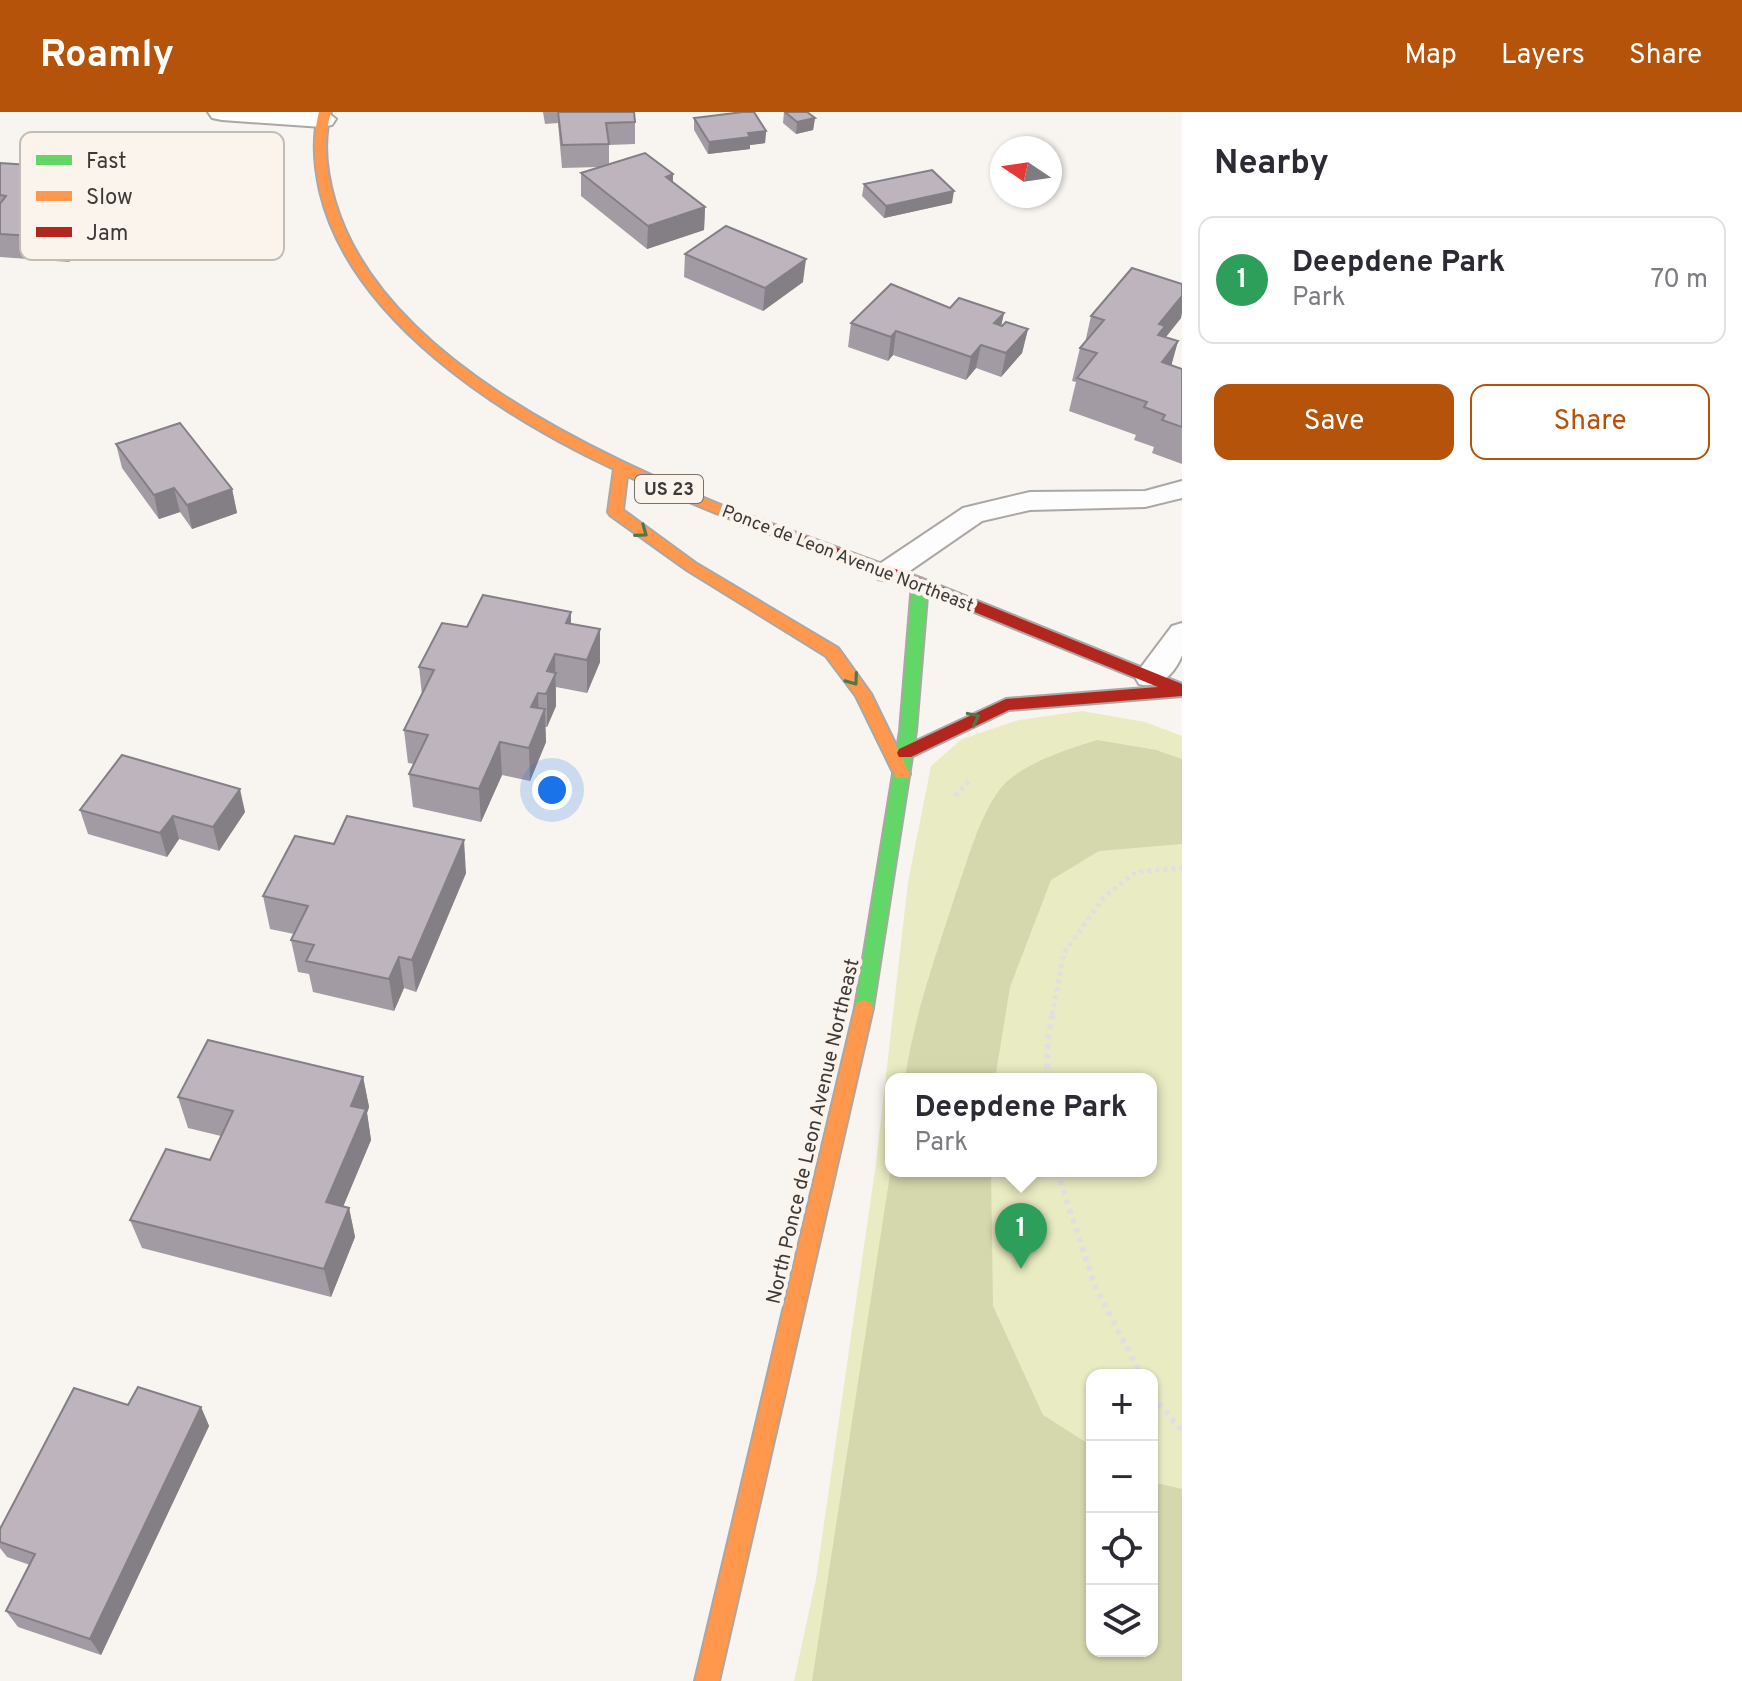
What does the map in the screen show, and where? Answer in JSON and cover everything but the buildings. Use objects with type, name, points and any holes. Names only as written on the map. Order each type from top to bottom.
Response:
[{"type":"main road","name":"Ponce de Leon Avenue Northeast","points":[[323,116],[318,152],[327,204],[341,238],[361,272],[393,312],[484,391],[542,429],[621,469],[920,584],[1182,690]]},
{"type":"main road","points":[[621,469],[615,512],[692,567],[832,652],[863,694],[902,774]]},
{"type":"main road","name":"North Ponce de Leon Avenue Northeast","points":[[707,1681],[870,982],[905,753],[920,584]]},
{"type":"main road","points":[[905,753],[1006,705],[1182,690]]},
{"type":"street","points":[[222,112],[323,116]]},
{"type":"lane","points":[[888,572],[973,514],[1030,501],[1145,499],[1182,489]]},
{"type":"lane","points":[[1150,677],[1182,633]]},
{"type":"path","points":[[1047,1073],[1048,1038],[1064,953],[1104,897],[1136,872],[1182,868]]},
{"type":"path","points":[[1059,1177],[1095,1286],[1138,1369]]},
{"type":"path","points":[[1158,1403],[1182,1431]]},
{"type":"green space","points":[[1082,711],[1145,722],[1182,736],[1182,1681],[794,1681],[816,1579],[885,1084],[885,1177],[1157,1177],[1157,1073],[886,1073],[908,882],[931,766],[962,739],[1019,720]]},
{"type":"green space","points":[[1097,740],[1156,750],[1182,759],[1182,844],[1099,851],[1051,880],[1010,987],[996,1073],[906,1073],[914,1031],[934,960],[986,812],[1009,780],[1059,753]]},
{"type":"green space","points":[[890,1177],[991,1177],[993,1306],[1043,1415],[1086,1442],[1086,1657],[1158,1657],[1158,1483],[1182,1489],[1182,1681],[812,1681]]},
{"type":"traffic: fast","points":[[864,1008],[908,731],[920,584]]},
{"type":"traffic: slow","points":[[325,112],[320,133],[320,154],[324,186],[333,216],[361,270],[400,317],[450,362],[523,415],[601,458],[728,513]]},
{"type":"traffic: slow","points":[[621,469],[615,512],[692,567],[832,652],[863,694],[902,774]]},
{"type":"traffic: slow","points":[[707,1681],[864,1008]]},
{"type":"traffic: jam","points":[[728,513],[918,583],[1182,690]]},
{"type":"traffic: jam","points":[[905,753],[1006,705],[1171,691]]},
{"type":"place","name":"Deepdene Park","points":[[1021,1269]]}]
